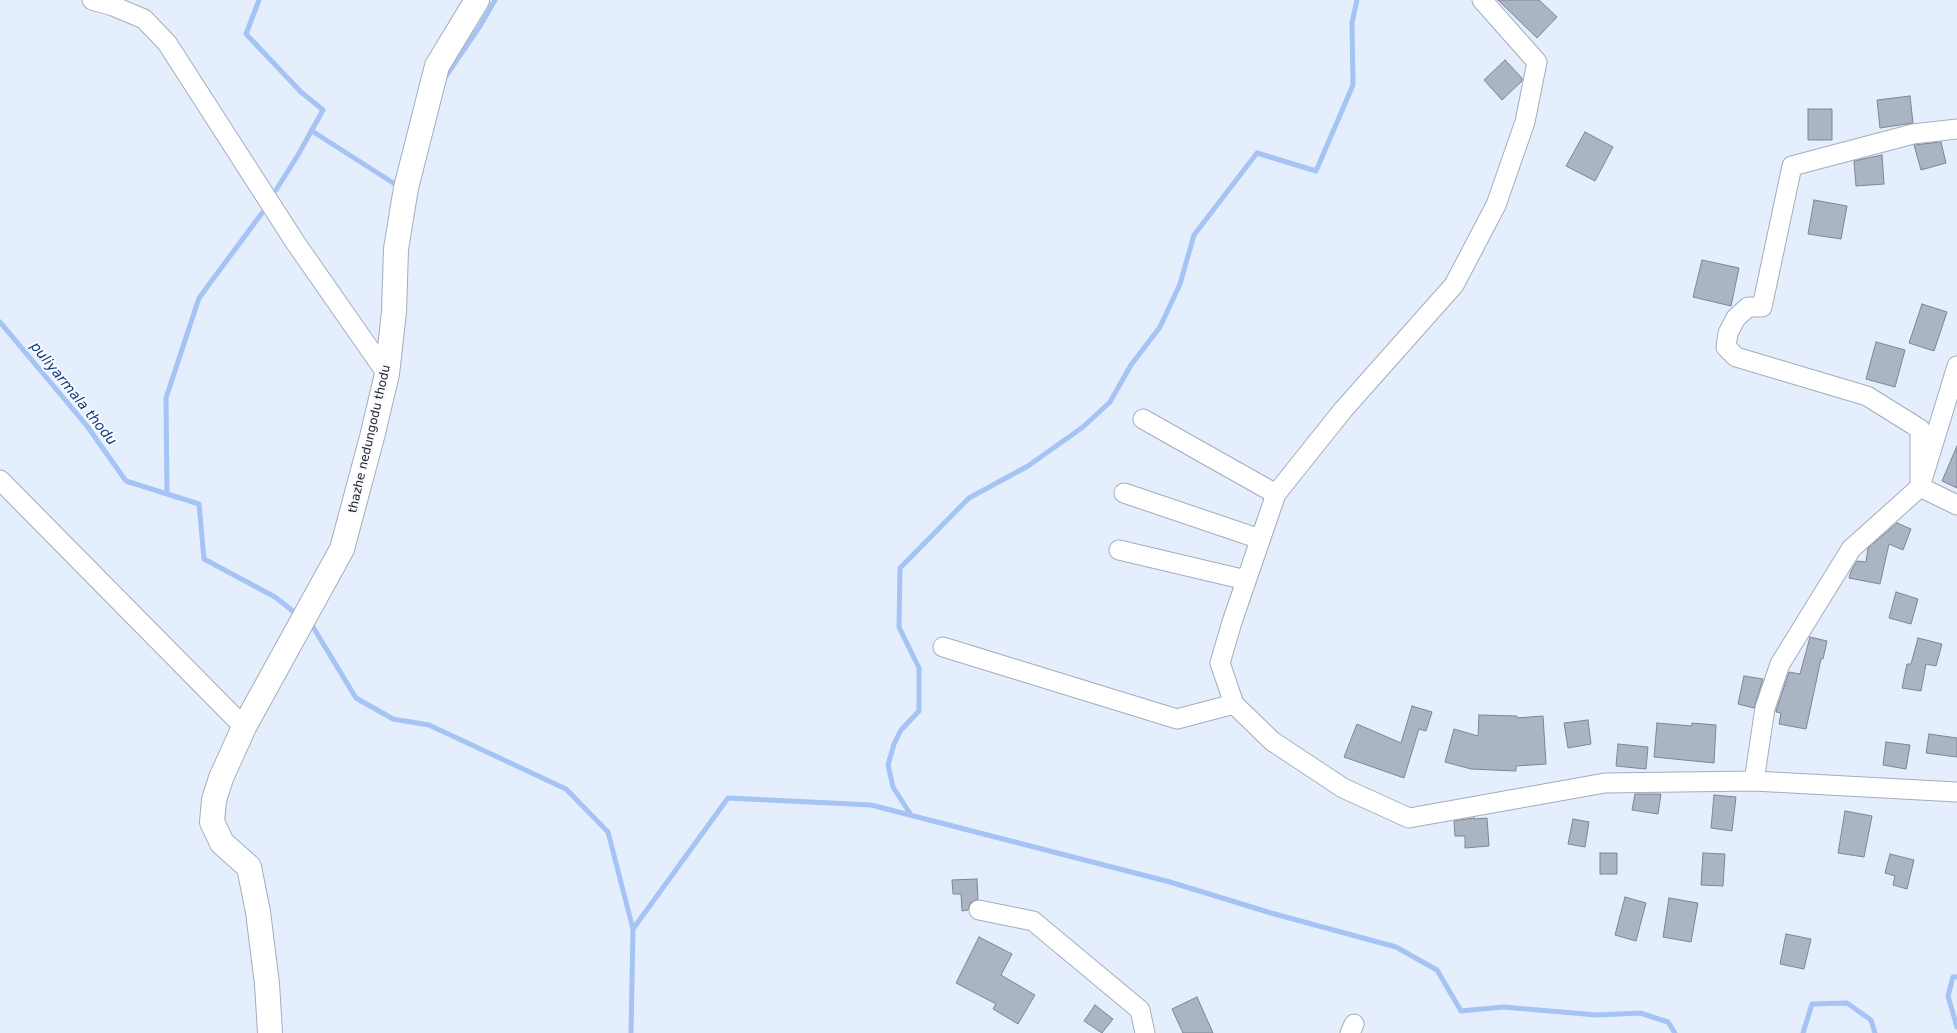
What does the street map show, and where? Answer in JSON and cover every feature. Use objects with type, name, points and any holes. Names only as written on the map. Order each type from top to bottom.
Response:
[{"type":"street","points":[[92,0],[113,6],[144,19],[167,43],[295,242],[387,374]]},
{"type":"street","name":"thazhe nedungodu thodu","points":[[270,1033],[267,984],[258,912],[249,867],[222,843],[212,822],[214,800],[221,778],[244,726],[302,618],[342,549],[387,374],[394,312],[396,249],[406,188],[437,66],[477,0]]},
{"type":"street","points":[[1482,0],[1537,62],[1526,122],[1496,205],[1454,285],[1343,410],[1276,494],[1232,622],[1220,663],[1234,704],[1272,742],[1343,788],[1409,818],[1605,783],[1754,782],[1957,792]]},
{"type":"street","points":[[1920,487],[1920,429],[1867,396],[1736,358],[1726,347],[1728,333],[1736,318],[1748,307],[1762,307],[1792,166],[1913,134],[1957,129]]},
{"type":"street","points":[[1754,782],[1766,708],[1780,664],[1851,549],[1920,487],[1951,408],[1957,366]]},
{"type":"street","points":[[1143,419],[1276,494]]},
{"type":"street","points":[[0,480],[244,726]]},
{"type":"street","points":[[1920,487],[1957,505]]},
{"type":"street","points":[[1124,493],[1260,539]]},
{"type":"street","points":[[1119,550],[1246,580]]},
{"type":"street","points":[[943,647],[1177,719],[1234,704]]},
{"type":"street","points":[[979,910],[1033,921],[1140,1010],[1145,1033]]},
{"type":"building","points":[[1498,0],[1539,0],[1557,17],[1537,38]]},
{"type":"building","points":[[1505,60],[1522,78],[1522,81],[1502,100],[1484,80]]},
{"type":"building","points":[[1910,96],[1913,123],[1880,128],[1877,100]]},
{"type":"building","points":[[1808,109],[1832,109],[1832,140],[1808,140]]},
{"type":"building","points":[[1585,132],[1613,147],[1595,181],[1566,166]]},
{"type":"building","points":[[1941,142],[1946,163],[1921,170],[1914,145]]},
{"type":"building","points":[[1882,155],[1884,184],[1856,186],[1854,161]]},
{"type":"building","points":[[1814,200],[1847,206],[1841,239],[1808,234]]},
{"type":"building","points":[[1702,260],[1739,268],[1731,306],[1693,297]]},
{"type":"building","points":[[1922,304],[1947,312],[1934,351],[1909,343]]},
{"type":"building","points":[[1876,342],[1905,350],[1895,387],[1866,379]]},
{"type":"building","points":[[1957,446],[1957,488],[1942,481]]},
{"type":"building","points":[[1897,523],[1911,529],[1903,550],[1889,544],[1880,584],[1849,578],[1857,561],[1866,562],[1868,548]]},
{"type":"building","points":[[1896,592],[1918,599],[1911,624],[1889,618]]},
{"type":"building","points":[[1810,637],[1827,641],[1823,659],[1821,659],[1806,729],[1779,724],[1781,713],[1776,711],[1789,672],[1800,674]]},
{"type":"building","points":[[1918,638],[1942,644],[1936,666],[1926,664],[1921,691],[1902,688],[1907,664],[1911,664]]},
{"type":"building","points":[[1744,676],[1763,679],[1754,708],[1738,704]]},
{"type":"building","points":[[1412,706],[1432,712],[1426,731],[1419,729],[1404,778],[1344,757],[1357,724],[1401,743]]},
{"type":"building","points":[[1479,715],[1517,716],[1517,718],[1543,716],[1546,764],[1516,766],[1516,771],[1471,769],[1445,762],[1454,729],[1478,736]]},
{"type":"building","points":[[1588,720],[1591,744],[1568,748],[1564,723]]},
{"type":"building","points":[[1657,723],[1692,726],[1692,723],[1716,725],[1714,763],[1654,757]]},
{"type":"building","points":[[1929,734],[1957,738],[1957,757],[1926,753]]},
{"type":"building","points":[[1886,742],[1910,745],[1906,769],[1883,765]]},
{"type":"building","points":[[1618,744],[1648,747],[1646,769],[1616,766]]},
{"type":"building","points":[[1635,794],[1661,794],[1658,814],[1632,810]]},
{"type":"building","points":[[1714,795],[1736,797],[1732,831],[1711,828]]},
{"type":"building","points":[[1845,811],[1872,816],[1864,857],[1838,853]]},
{"type":"building","points":[[1487,818],[1489,846],[1465,848],[1465,836],[1455,836],[1454,821]]},
{"type":"building","points":[[1573,819],[1589,822],[1585,847],[1568,844]]},
{"type":"building","points":[[1600,853],[1617,853],[1617,874],[1600,874]]},
{"type":"building","points":[[1703,853],[1725,854],[1723,886],[1701,885]]},
{"type":"building","points":[[1890,854],[1914,860],[1907,889],[1893,885],[1895,876],[1885,873]]},
{"type":"building","points":[[977,879],[978,899],[970,903],[968,910],[962,911],[961,894],[953,894],[952,880]]},
{"type":"building","points":[[1625,897],[1646,903],[1636,941],[1615,935]]},
{"type":"building","points":[[1669,898],[1698,903],[1691,942],[1663,937]]},
{"type":"building","points":[[1786,934],[1811,939],[1804,969],[1780,964]]},
{"type":"building","points":[[979,937],[1012,954],[1001,975],[1035,995],[1018,1024],[993,1009],[996,1004],[956,983]]},
{"type":"building","points":[[1197,997],[1213,1033],[1183,1033],[1172,1009]]},
{"type":"building","points":[[1095,1005],[1113,1019],[1102,1033],[1084,1021]]},
{"type":"waterway","points":[[259,0],[246,34],[301,92],[323,110],[276,190]]},
{"type":"waterway","points":[[444,79],[495,0]]},
{"type":"waterway","points":[[911,815],[893,787],[888,765],[894,744],[901,730],[919,711],[919,668],[899,627],[900,568],[969,498],[1028,466],[1083,427],[1110,402],[1131,365],[1160,327],[1180,284],[1194,235],[1257,153],[1316,171],[1353,85],[1352,23],[1357,0]]},
{"type":"waterway","points":[[312,131],[398,186]]},
{"type":"waterway","points":[[167,494],[166,398],[199,298],[262,213]]},
{"type":"waterway","name":"puliyarmala thodu","points":[[0,322],[87,426],[126,481],[199,504],[204,559],[275,597],[299,616]]},
{"type":"waterway","points":[[308,623],[313,627],[356,698],[393,719],[429,725],[566,789],[608,832],[633,929],[631,1033]]},
{"type":"waterway","points":[[633,929],[728,798],[871,805],[1170,882],[1271,913],[1396,947],[1437,970],[1461,1011],[1503,1007],[1597,1015],[1640,1013],[1668,1022],[1675,1033]]},
{"type":"waterway","points":[[1957,977],[1953,977],[1948,996],[1957,1027]]},
{"type":"waterway","points":[[1803,1033],[1812,1004],[1847,1003],[1871,1020],[1875,1033]]}]
